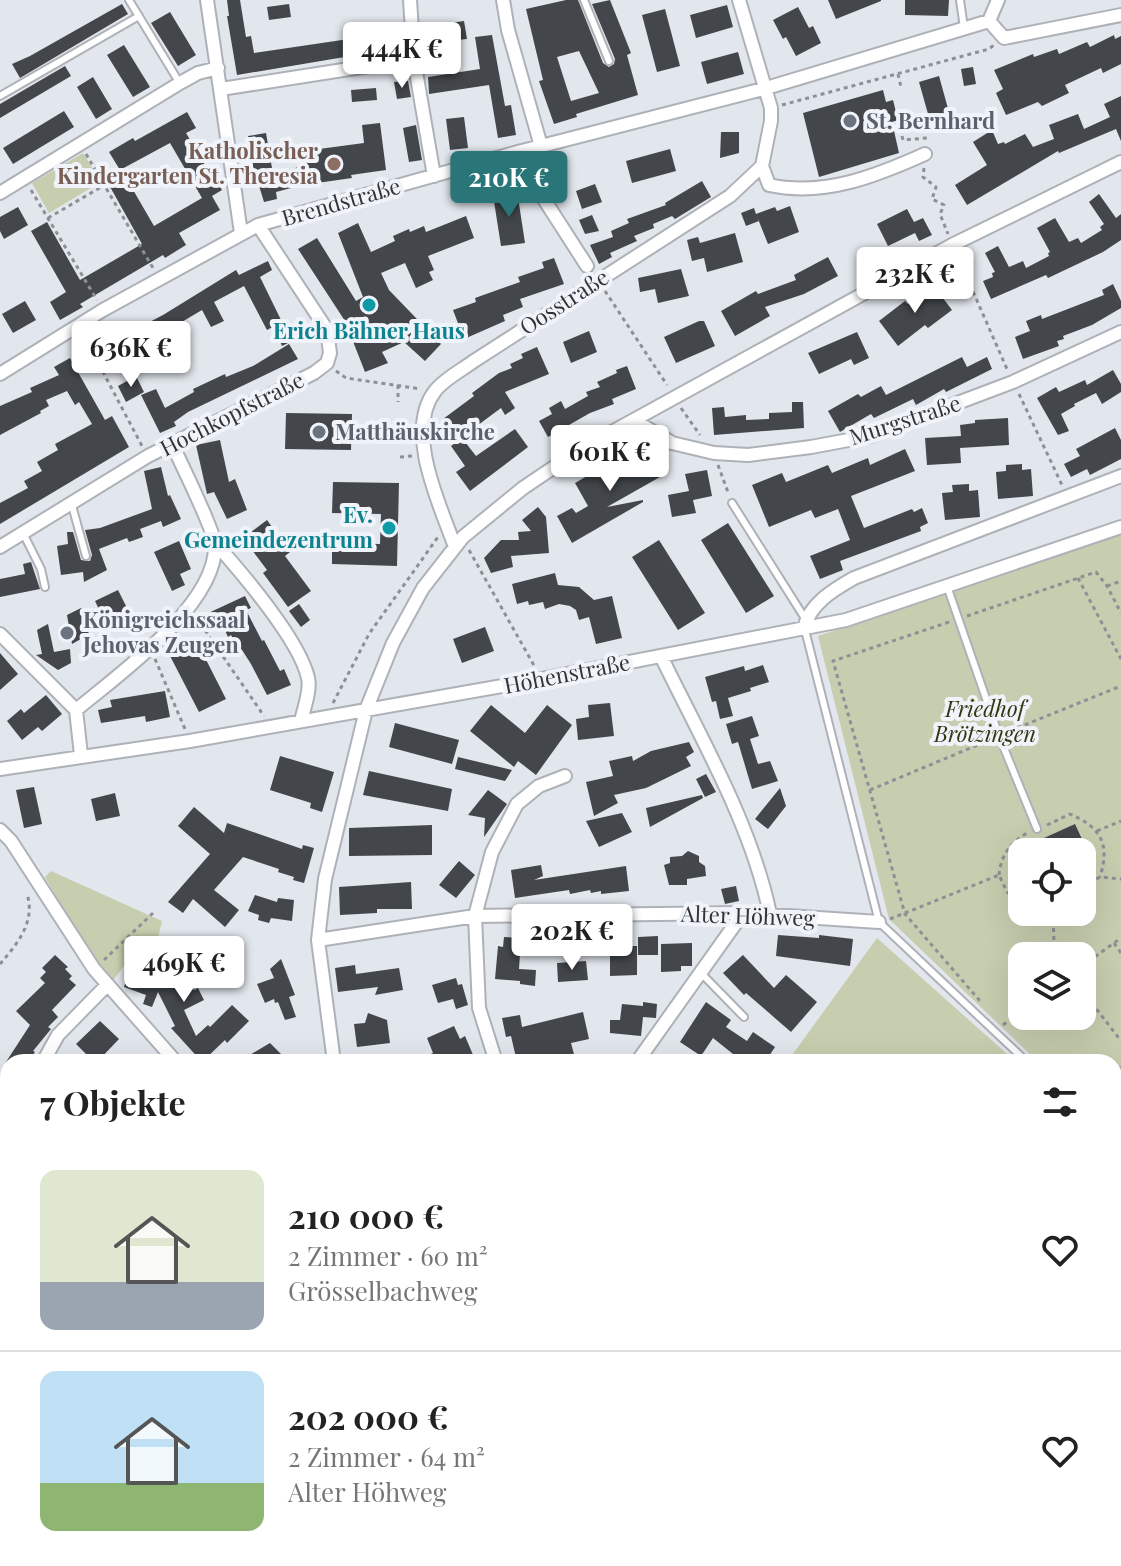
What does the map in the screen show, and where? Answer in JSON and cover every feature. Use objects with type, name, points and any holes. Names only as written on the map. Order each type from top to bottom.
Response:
[{"type":"street","points":[[207,0],[241,233]]},
{"type":"street","points":[[410,0],[414,60],[434,176]]},
{"type":"street","points":[[503,0],[508,30],[541,146]]},
{"type":"street","points":[[739,0],[771,108],[762,166],[769,185],[791,190],[842,185],[887,172],[925,154]]},
{"type":"street","points":[[998,0],[989,21],[1004,38],[1058,24],[1121,15]]},
{"type":"street","name":"Brendstraße","points":[[1,370],[258,225],[518,152],[813,78],[957,35],[989,21]]},
{"type":"street","points":[[221,89],[452,53]]},
{"type":"street","points":[[0,193],[180,83],[198,73],[218,68]]},
{"type":"street","points":[[518,152],[540,193],[587,266]]},
{"type":"street","points":[[333,1054],[318,940],[325,879],[366,710],[393,643],[423,588],[463,537],[523,488],[581,449],[952,245],[1121,162]]},
{"type":"street","name":"Oosstraße","points":[[435,391],[474,361],[572,296],[730,196],[762,166]]},
{"type":"street","name":"Hochkopfstraße","points":[[0,547],[148,456],[314,373],[327,363],[330,353],[327,330],[258,225]]},
{"type":"street","name":"Murgstraße","points":[[635,421],[672,443],[714,453],[748,455],[811,447],[870,436],[1013,382],[1121,332]]},
{"type":"street","points":[[435,391],[423,415],[422,438],[429,470],[455,547]]},
{"type":"street","points":[[172,444],[216,544],[240,571],[300,655],[310,681],[301,721]]},
{"type":"street","points":[[805,624],[827,594],[854,578],[1121,476]]},
{"type":"street","name":"Höhenstraße","points":[[0,769],[190,741],[542,679],[805,624],[846,620],[1121,527]]},
{"type":"street","points":[[76,710],[150,648],[189,607],[209,574],[216,544]]},
{"type":"street","points":[[0,634],[76,710],[81,755]]},
{"type":"street","points":[[661,656],[729,797],[761,873],[770,914]]},
{"type":"street","points":[[493,1054],[479,1008],[475,916],[492,852],[517,804],[539,786],[565,776]]},
{"type":"street","points":[[0,830],[11,841],[94,969],[169,1054]]},
{"type":"street","points":[[643,1054],[743,913]]},
{"type":"street","name":"Alter Höhweg","points":[[318,940],[475,916],[743,913],[879,922]]},
{"type":"street","points":[[47,1054],[58,1035],[107,985]]},
{"type":"lane","points":[[129,0],[180,83]]},
{"type":"lane","points":[[584,0],[609,61]]},
{"type":"lane","points":[[957,35],[960,0]]},
{"type":"lane","points":[[0,96],[139,16]]},
{"type":"lane","points":[[71,502],[86,556]]},
{"type":"lane","points":[[732,503],[805,624],[879,922],[1019,1054]]},
{"type":"lane","points":[[22,531],[41,569],[45,587]]},
{"type":"lane","points":[[947,586],[999,736],[1037,829]]},
{"type":"lane","points":[[701,973],[744,1017]]},
{"type":"path","points":[[771,108],[989,49],[1004,38]]},
{"type":"path","points":[[898,74],[901,87]]},
{"type":"path","points":[[902,136],[903,140],[927,138]]},
{"type":"path","points":[[80,144],[160,278]]},
{"type":"path","points":[[925,154],[923,177],[936,187],[932,199],[944,205],[940,214],[952,245]]},
{"type":"path","points":[[24,179],[103,310]]},
{"type":"path","points":[[48,218],[105,185]]},
{"type":"path","points":[[611,301],[663,379]]},
{"type":"path","points":[[78,325],[148,456]]},
{"type":"path","points":[[327,363],[346,378],[435,391]]},
{"type":"path","points":[[398,385],[398,402]]},
{"type":"path","points":[[685,415],[714,453],[732,503]]},
{"type":"path","points":[[326,717],[369,634],[447,524]]},
{"type":"path","points":[[478,566],[542,679]]},
{"type":"path","points":[[982,1003],[905,914],[833,661],[1096,572],[1121,613]]},
{"type":"path","points":[[1078,578],[1121,659]]},
{"type":"path","points":[[1107,586],[1121,581]]},
{"type":"path","points":[[189,607],[272,726]]},
{"type":"path","points":[[150,648],[190,741]]},
{"type":"path","points":[[1008,893],[999,875],[1000,864],[1010,845],[1070,814],[1097,831],[1106,856],[1100,877]]},
{"type":"path","points":[[1097,831],[1121,821]]},
{"type":"path","points":[[879,922],[999,875]]},
{"type":"path","points":[[1096,879],[1121,879]]},
{"type":"path","points":[[0,964],[20,941],[28,924],[30,901],[25,886]]},
{"type":"path","points":[[108,957],[153,913]]},
{"type":"path","points":[[1096,956],[1121,938]]},
{"type":"path","points":[[1114,943],[1121,953]]},
{"type":"path","points":[[1096,1008],[1121,1041]]},
{"type":"path","points":[[1008,1021],[1001,1026],[1011,1035]]},
{"type":"green space","points":[[83,153],[101,182],[49,213],[32,183]]},
{"type":"green space","name":"Friedhof Brötzingen","points":[[1121,533],[1121,1054],[1030,1054],[889,919],[818,636]]},
{"type":"green space","points":[[51,871],[162,921],[156,947],[140,944],[112,982],[94,964],[45,877]]},
{"type":"green space","points":[[877,938],[1007,1054],[793,1054]]},
{"type":"building","points":[[227,0],[240,0],[246,37],[251,36],[254,53],[403,31],[404,47],[237,75]]},
{"type":"building","points":[[578,0],[603,63],[609,67],[615,59],[592,4],[610,0],[631,53],[627,55],[638,95],[554,124],[539,81],[543,80],[526,9]],"holes":[[[579,51],[599,93],[571,101],[557,57]]]},
{"type":"building","points":[[828,0],[881,0],[881,1],[836,19]]},
{"type":"building","points":[[905,0],[949,0],[948,16],[905,15]]},
{"type":"building","points":[[122,4],[128,14],[20,78],[12,64]]},
{"type":"building","points":[[289,4],[291,17],[269,20],[267,7]]},
{"type":"building","points":[[727,5],[733,27],[696,38],[690,15]]},
{"type":"building","points":[[798,7],[809,28],[813,26],[821,43],[796,56],[773,20]]},
{"type":"building","points":[[665,9],[680,66],[657,72],[642,15]]},
{"type":"building","points":[[170,12],[196,55],[178,66],[151,23]]},
{"type":"building","points":[[464,21],[467,39],[422,44],[421,27]]},
{"type":"building","points":[[492,35],[505,106],[511,105],[516,135],[498,138],[489,85],[429,94],[428,77],[480,69],[475,37]]},
{"type":"building","points":[[1114,35],[1115,39],[1121,36],[1121,64],[1103,73],[1101,68],[1065,85],[1069,93],[1042,106],[1038,102],[1006,115],[996,93],[1003,89],[994,70],[1033,54],[1034,57],[1057,49],[1059,54],[1087,42],[1090,47]]},
{"type":"building","points":[[124,45],[150,87],[133,97],[107,55]]},
{"type":"building","points":[[738,52],[744,74],[707,84],[701,62]]},
{"type":"building","points":[[65,66],[71,76],[0,118],[0,104]]},
{"type":"building","points":[[973,67],[976,84],[964,86],[961,69]]},
{"type":"building","points":[[939,76],[952,123],[932,128],[919,82]]},
{"type":"building","points":[[93,77],[112,109],[96,119],[77,87]]},
{"type":"building","points":[[408,81],[411,97],[397,99],[394,82]]},
{"type":"building","points":[[376,88],[377,100],[352,102],[351,90]]},
{"type":"building","name":"St. Bernhard","points":[[883,90],[886,102],[893,100],[898,120],[892,122],[899,153],[819,177],[803,113]]},
{"type":"building","points":[[1121,96],[1121,141],[1116,129],[1058,151],[967,205],[955,185],[987,165],[973,142],[992,130],[998,144],[1005,144],[1025,134],[1033,147],[1054,139],[1049,125],[1078,114],[1084,129],[1110,117],[1104,104]]},
{"type":"building","points":[[64,111],[74,127],[13,164],[3,148]]},
{"type":"building","points":[[187,112],[196,128],[186,133],[222,190],[212,196],[220,210],[179,233],[186,245],[165,258],[163,255],[80,304],[83,307],[60,320],[50,302],[66,292],[31,231],[47,222],[80,280],[142,244],[109,185],[125,176],[154,226],[202,198],[170,143],[120,170],[109,152]]},
{"type":"building","points":[[464,117],[468,148],[450,150],[446,119]]},
{"type":"building","points":[[380,123],[386,170],[351,175],[352,178],[317,181],[276,192],[277,199],[264,202],[248,136],[266,133],[273,174],[306,165],[304,151],[364,143],[362,125]]},
{"type":"building","points":[[416,125],[422,160],[409,162],[403,128]]},
{"type":"building","points":[[721,132],[739,132],[739,153],[720,158]]},
{"type":"building","points":[[670,149],[676,171],[632,183],[626,161]]},
{"type":"building","points":[[702,181],[711,197],[675,219],[672,216],[653,224],[654,228],[634,236],[637,241],[610,253],[612,257],[599,264],[590,245],[613,237],[611,231],[629,223],[627,219],[666,205]]},
{"type":"building","points":[[595,184],[602,202],[582,209],[576,191]]},
{"type":"building","points":[[517,191],[525,243],[501,246],[493,195]]},
{"type":"building","points":[[1099,194],[1116,218],[1121,214],[1121,240],[1048,278],[1046,275],[991,299],[983,281],[993,277],[992,273],[995,272],[985,253],[998,246],[1009,267],[1023,261],[1026,268],[1049,256],[1050,252],[1037,228],[1055,218],[1069,242],[1078,238],[1081,243],[1102,230],[1100,227],[1104,224],[1089,202]]},
{"type":"building","points":[[790,206],[799,232],[768,244],[759,221],[746,226],[741,213],[754,208],[756,214],[775,207],[777,211]]},
{"type":"building","points":[[18,207],[28,225],[4,239],[0,231],[0,217]]},
{"type":"building","points":[[907,209],[914,222],[923,218],[932,235],[919,241],[915,233],[888,246],[877,224]]},
{"type":"building","points":[[592,215],[599,231],[585,234],[579,220]]},
{"type":"building","name":"Erich Bähner Haus","points":[[466,216],[474,238],[428,256],[434,270],[429,272],[433,280],[416,288],[405,263],[381,273],[389,290],[441,344],[425,361],[404,342],[382,352],[388,363],[365,372],[345,321],[298,249],[317,238],[356,301],[363,297],[338,233],[358,223],[371,252],[395,241],[393,236],[409,229],[410,232],[424,226],[426,232]]},
{"type":"building","points":[[735,233],[743,262],[707,272],[704,258],[692,261],[687,240],[698,237],[700,243]]},
{"type":"building","points":[[828,257],[838,276],[804,294],[765,307],[770,316],[735,336],[721,311],[756,291],[758,294],[796,280],[794,275]]},
{"type":"building","points":[[554,258],[564,284],[520,299],[523,307],[503,315],[505,321],[464,339],[453,310],[476,302],[475,298],[520,282],[518,277],[544,268],[542,262]]},
{"type":"building","points":[[268,261],[272,270],[260,277],[282,322],[267,330],[244,286],[214,302],[224,321],[211,327],[202,310],[170,329],[179,345],[156,357],[146,343],[105,366],[96,350],[163,315],[236,270],[239,275]]},
{"type":"building","points":[[681,269],[689,296],[658,303],[655,289],[640,292],[638,278]]},
{"type":"building","points":[[1113,284],[1121,308],[1092,325],[1063,336],[1064,339],[1057,341],[1059,346],[1023,359],[1015,337],[1030,331],[1026,321],[1041,315],[1042,319],[1104,295],[1102,290]]},
{"type":"building","points":[[933,285],[952,310],[928,328],[925,325],[898,346],[879,321]]},
{"type":"building","points":[[25,301],[36,320],[13,333],[2,314]]},
{"type":"building","points":[[287,321],[296,339],[282,346],[274,327]]},
{"type":"building","points":[[704,321],[715,346],[676,363],[664,337]]},
{"type":"building","points":[[589,331],[597,352],[571,363],[563,342]]},
{"type":"building","points":[[857,332],[869,358],[854,365],[851,359],[819,374],[808,353]]},
{"type":"building","points":[[289,344],[298,359],[188,412],[174,422],[176,426],[160,433],[141,395],[156,389],[165,408],[194,392],[193,389],[225,374],[226,377],[253,366]]},
{"type":"building","points":[[537,347],[549,374],[505,392],[515,408],[505,415],[501,408],[458,440],[443,419],[499,373],[512,368],[510,364],[523,358],[521,354]]},
{"type":"building","points":[[962,357],[967,367],[987,357],[992,369],[946,392],[944,389],[916,405],[913,399],[874,418],[871,414],[840,432],[828,411],[858,394],[861,397],[881,386],[886,395]]},
{"type":"building","points":[[70,358],[105,420],[112,416],[129,447],[0,524],[0,503],[28,488],[24,481],[42,471],[37,462],[58,450],[55,444],[92,424],[79,402],[75,405],[67,391],[46,400],[49,406],[41,413],[0,435],[0,406],[32,392],[30,388],[59,375],[54,367]]},
{"type":"building","points":[[627,366],[636,389],[612,399],[614,404],[590,413],[548,437],[539,421],[552,414],[549,408],[561,401],[565,409],[588,396],[586,392],[600,387],[597,382]]},
{"type":"building","points":[[1113,370],[1121,384],[1121,392],[1102,404],[1096,393],[1074,404],[1061,414],[1069,431],[1058,435],[1037,398],[1056,387],[1059,392],[1085,380],[1087,385]]},
{"type":"building","points":[[136,376],[144,392],[126,402],[118,386]]},
{"type":"building","points":[[792,402],[803,402],[804,428],[714,435],[712,408],[724,407],[725,417],[746,415],[746,420],[769,419],[769,413],[792,412]]},
{"type":"building","name":"Matthäuskirche","points":[[286,413],[352,414],[351,450],[285,449]]},
{"type":"building","points":[[1008,418],[1009,445],[960,448],[961,463],[927,465],[925,438],[961,436],[960,425],[975,423],[975,420]]},
{"type":"building","points":[[1115,428],[1121,440],[1121,459],[1090,475],[1087,469],[1071,477],[1064,464],[1080,456],[1076,449]]},
{"type":"building","points":[[515,429],[528,447],[470,491],[456,472],[465,466],[451,446],[462,438],[476,456]]},
{"type":"building","points":[[220,440],[229,482],[235,479],[247,510],[227,519],[214,492],[207,494],[196,445]]},
{"type":"building","points":[[905,449],[915,471],[851,496],[864,528],[922,508],[928,523],[920,527],[921,531],[840,561],[843,570],[820,579],[810,556],[850,540],[838,509],[815,518],[811,510],[769,527],[752,485],[782,473],[786,482],[828,465],[832,473],[868,458],[870,465]]},
{"type":"building","points":[[654,451],[667,473],[607,507],[643,502],[572,543],[557,516],[572,508],[576,513],[588,506],[575,483],[610,459],[614,464],[626,456],[630,465]]},
{"type":"building","points":[[1022,464],[1022,470],[1031,469],[1033,496],[998,499],[996,472],[1006,471],[1006,465]]},
{"type":"building","points":[[161,467],[168,496],[181,519],[163,527],[161,521],[140,529],[143,537],[129,542],[127,538],[99,549],[107,570],[84,582],[83,572],[61,575],[57,546],[68,544],[67,532],[73,532],[81,560],[90,561],[92,555],[85,530],[100,528],[152,509],[144,471]]},
{"type":"building","points":[[707,470],[712,496],[693,500],[696,513],[672,517],[668,495],[689,491],[685,474]]},
{"type":"building","name":"Ev. Gemeindezentrum","points":[[333,482],[399,483],[397,566],[332,564],[332,543],[380,544],[381,514],[332,513]]},
{"type":"building","points":[[969,484],[969,491],[978,490],[980,517],[945,520],[942,493],[953,492],[952,485]]},
{"type":"building","points":[[538,507],[546,517],[549,553],[511,556],[513,567],[491,573],[484,558],[501,540],[519,540],[518,532],[531,531],[522,520]]},
{"type":"building","points":[[267,520],[290,552],[285,556],[311,591],[288,607],[263,573],[267,570],[243,538]]},
{"type":"building","points":[[728,523],[774,596],[746,613],[701,540]]},
{"type":"building","points":[[659,540],[705,613],[678,630],[632,557]]},
{"type":"building","points":[[179,541],[191,569],[180,574],[185,585],[172,591],[154,552]]},
{"type":"building","points":[[31,562],[40,589],[0,597],[0,579],[25,574],[23,564]]},
{"type":"building","points":[[555,573],[558,585],[579,587],[594,600],[612,596],[622,638],[596,644],[589,617],[579,620],[576,610],[570,606],[559,604],[545,609],[543,602],[517,604],[512,584]]},
{"type":"building","points":[[118,590],[130,614],[107,626],[95,601]]},
{"type":"building","points":[[245,596],[251,608],[246,610],[262,641],[280,671],[284,669],[291,685],[267,695],[251,664],[242,650],[239,651],[231,635],[228,637],[221,622],[209,628],[204,615]]},
{"type":"building","points":[[299,604],[310,620],[301,627],[289,611]]},
{"type":"building","points":[[81,608],[92,613],[88,635],[72,644],[67,615]]},
{"type":"building","points":[[48,624],[54,652],[70,649],[71,663],[58,670],[36,655],[42,654],[37,630]]},
{"type":"building","points":[[485,627],[494,651],[462,663],[453,639]]},
{"type":"building","points":[[196,640],[226,699],[199,712],[169,654]]},
{"type":"building","points":[[0,653],[18,674],[0,690]]},
{"type":"building","points":[[763,665],[769,682],[728,698],[733,716],[720,719],[705,677],[744,666],[745,671]]},
{"type":"building","points":[[165,691],[170,717],[146,722],[145,716],[101,723],[98,710],[112,707],[110,700]]},
{"type":"building","points":[[46,695],[62,714],[42,731],[38,727],[22,740],[7,721],[21,709],[24,713]]},
{"type":"building","points":[[610,703],[614,736],[578,740],[576,719],[589,717],[588,705]]},
{"type":"building","points":[[491,705],[525,733],[547,705],[572,725],[536,775],[518,761],[514,767],[470,731]]},
{"type":"building","points":[[752,716],[759,736],[750,739],[758,764],[770,761],[778,781],[752,789],[738,742],[732,744],[726,724]]},
{"type":"building","points":[[395,723],[459,740],[452,764],[389,747]]},
{"type":"building","points":[[689,742],[694,752],[686,757],[691,766],[646,788],[614,795],[618,803],[594,816],[586,782],[613,776],[609,761],[632,756],[633,761],[651,751]]},
{"type":"building","points":[[280,756],[334,772],[322,812],[310,808],[311,803],[270,790]]},
{"type":"building","points":[[458,757],[512,770],[505,781],[455,769]]},
{"type":"building","points":[[369,771],[452,789],[448,811],[363,795]]},
{"type":"building","points":[[706,774],[716,792],[705,797],[696,779]]},
{"type":"building","points":[[34,787],[42,824],[24,828],[16,790]]},
{"type":"building","points":[[780,788],[786,806],[768,829],[755,819]]},
{"type":"building","points":[[488,790],[507,804],[484,837],[485,818],[468,815]]},
{"type":"building","points":[[115,793],[120,816],[96,821],[91,799]]},
{"type":"building","points":[[702,795],[703,798],[650,827],[646,808]]},
{"type":"building","points":[[194,807],[224,833],[227,823],[302,849],[303,845],[314,848],[304,883],[278,872],[279,869],[243,857],[214,890],[239,910],[225,927],[193,899],[183,913],[168,902],[210,854],[178,826]]},
{"type":"building","points":[[622,813],[632,832],[599,847],[586,821]]},
{"type":"building","points":[[1075,824],[1082,838],[1044,838]]},
{"type":"building","points":[[432,825],[432,855],[349,856],[349,828]]},
{"type":"building","points":[[688,851],[699,856],[706,876],[687,879],[687,885],[669,885],[664,865],[670,863],[670,857],[682,856]]},
{"type":"building","points":[[459,861],[475,875],[456,898],[439,885]]},
{"type":"building","points":[[541,865],[543,876],[534,880],[626,866],[629,891],[601,894],[601,891],[591,893],[590,890],[570,894],[569,890],[515,898],[511,870]]},
{"type":"building","points":[[411,882],[412,909],[377,909],[377,913],[340,915],[339,887]]},
{"type":"building","points":[[736,886],[739,901],[725,904],[721,889]]},
{"type":"building","points":[[255,895],[277,902],[278,898],[294,900],[292,921],[271,918],[269,923],[258,920],[259,915],[248,911]]},
{"type":"building","points":[[778,935],[853,939],[850,966],[776,956]]},
{"type":"building","points":[[580,936],[608,936],[608,954],[580,955]]},
{"type":"building","points":[[658,936],[658,955],[638,955],[638,937]]},
{"type":"building","points":[[504,937],[521,938],[519,969],[536,970],[535,986],[495,979],[498,946],[503,947]]},
{"type":"building","points":[[164,941],[182,945],[174,972],[184,976],[184,981],[194,990],[198,988],[204,1000],[184,1010],[196,1036],[232,1005],[249,1021],[227,1043],[225,1040],[210,1054],[195,1054],[171,1028],[175,1026],[158,992],[152,1007],[143,1004],[146,995],[124,987],[131,968],[153,976]]},
{"type":"building","points":[[692,943],[692,966],[681,966],[681,971],[661,972],[661,944]]},
{"type":"building","points":[[610,946],[637,946],[637,975],[610,976]]},
{"type":"building","points":[[55,955],[68,967],[65,969],[72,976],[69,979],[76,985],[52,1010],[58,1017],[48,1027],[51,1029],[34,1054],[11,1054],[30,1025],[16,1011],[45,983],[40,978],[46,972],[42,968]]},
{"type":"building","points":[[743,955],[774,988],[786,975],[817,1002],[791,1032],[746,993],[744,995],[723,973]]},
{"type":"building","points":[[281,959],[295,995],[289,997],[296,1017],[285,1020],[278,1002],[275,1003],[274,999],[265,1003],[257,984],[274,978],[270,969]]},
{"type":"building","points":[[586,961],[588,980],[558,982],[557,963]]},
{"type":"building","points":[[355,965],[356,974],[399,968],[403,990],[375,995],[378,987],[338,992],[335,968]]},
{"type":"building","points":[[456,978],[458,985],[462,984],[468,1005],[456,1009],[453,999],[438,1003],[432,985]]},
{"type":"building","points":[[643,1002],[657,1004],[656,1018],[643,1017],[641,1036],[610,1033],[610,1020],[620,1020],[622,1004],[643,1006]]},
{"type":"building","points":[[706,1002],[731,1020],[726,1027],[747,1041],[753,1032],[775,1047],[770,1054],[733,1054],[713,1038],[702,1054],[698,1054],[680,1042]]},
{"type":"building","points":[[583,1012],[589,1039],[571,1043],[574,1054],[515,1054],[511,1036],[506,1037],[502,1018],[520,1015],[522,1027]]},
{"type":"building","points":[[368,1013],[387,1020],[390,1043],[357,1047],[354,1024],[365,1023]]},
{"type":"building","points":[[100,1021],[119,1039],[105,1054],[86,1054],[76,1044]]},
{"type":"building","points":[[454,1026],[460,1039],[465,1036],[473,1054],[431,1054],[427,1038]]},
{"type":"building","points":[[270,1043],[281,1054],[251,1054]]},
{"type":"place","name":"St. Bernhard","points":[[850,121]]},
{"type":"place","name":"Katholischer Kindergarten St. Theresia","points":[[334,164]]},
{"type":"place","name":"Erich Bähner Haus","points":[[369,305]]},
{"type":"place","name":"Matthäuskirche","points":[[319,432]]},
{"type":"place","name":"Ev. Gemeindezentrum","points":[[389,528]]},
{"type":"place","name":"Königreichssaal Jehovas Zeugen","points":[[67,633]]}]
